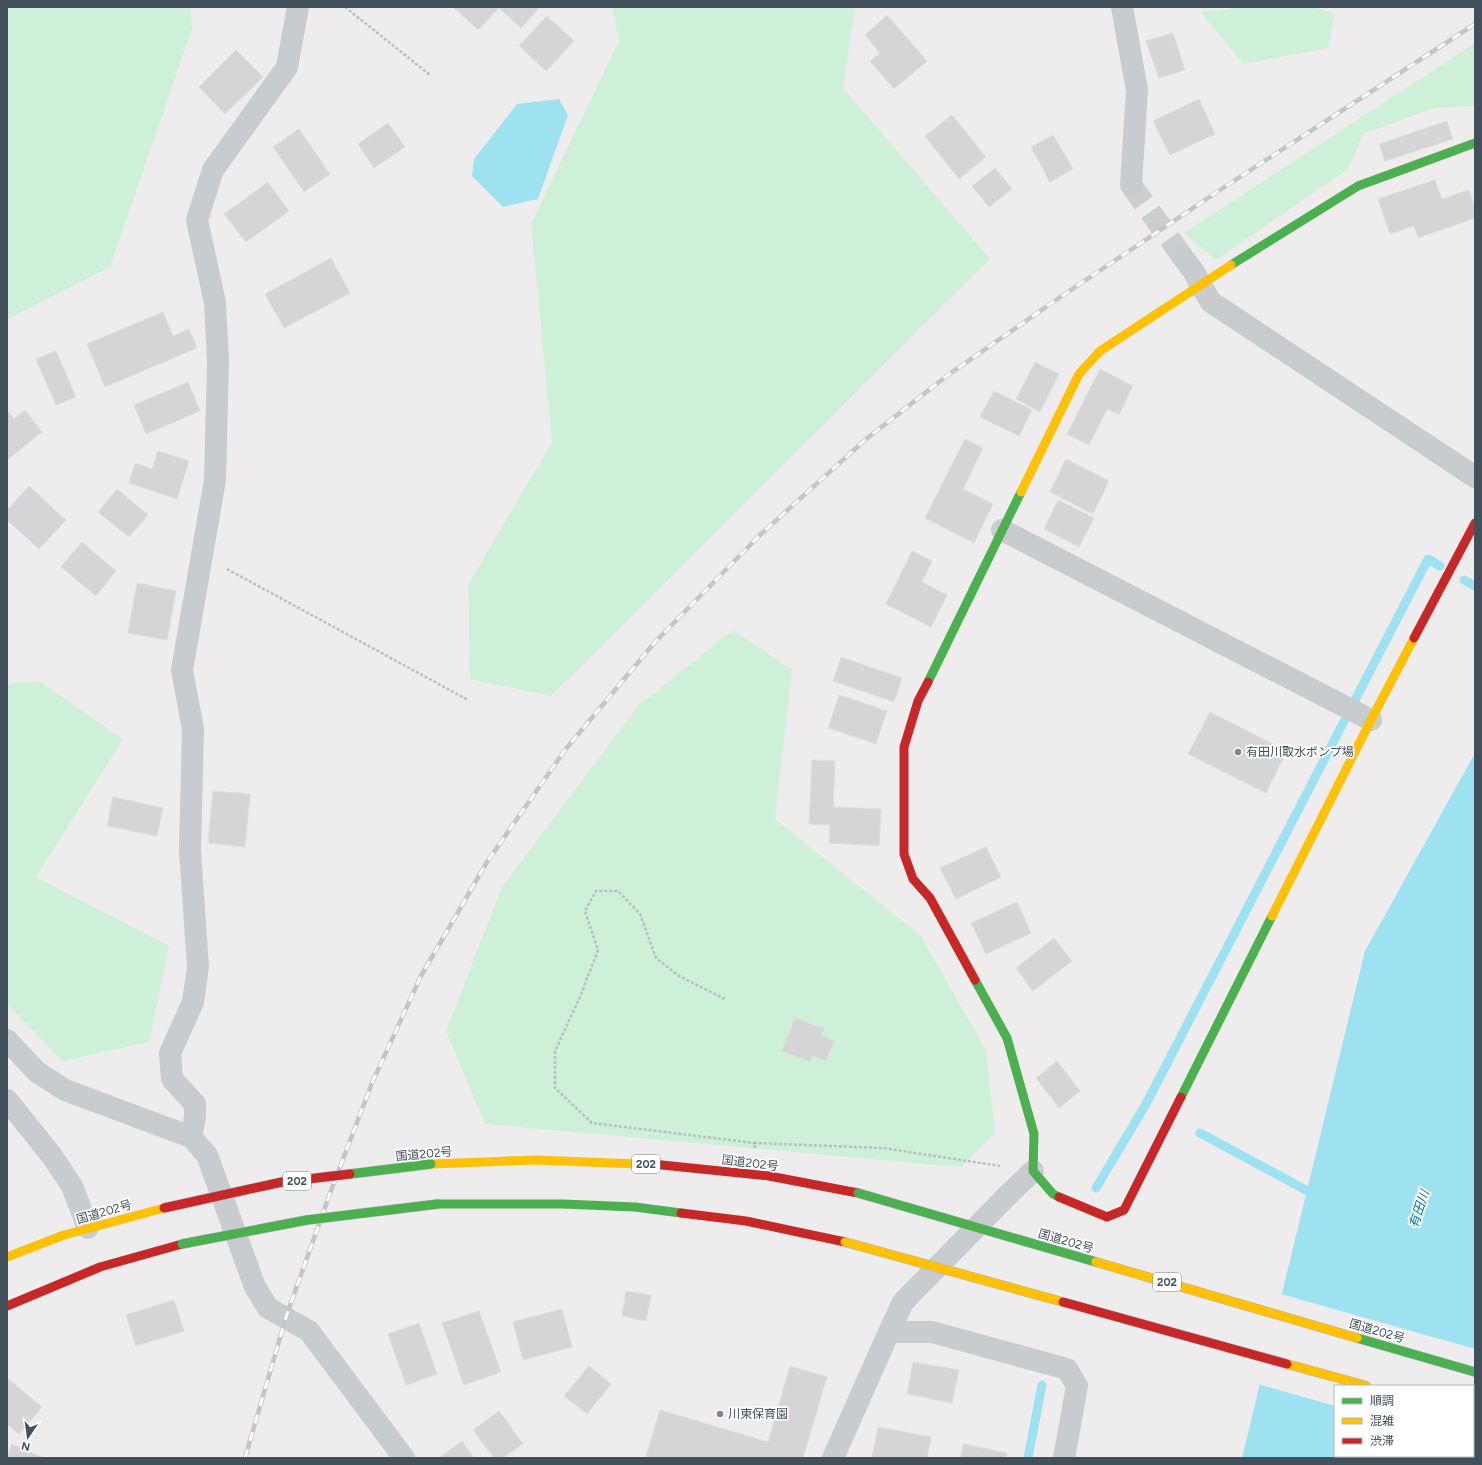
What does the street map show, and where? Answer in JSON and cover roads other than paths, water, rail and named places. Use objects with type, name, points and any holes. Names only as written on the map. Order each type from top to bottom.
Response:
[{"type":"main road","points":[[1475,143],[1358,186],[1200,284],[1100,350],[1079,374],[918,701],[904,747],[904,854],[913,879],[930,898],[1007,1038],[1034,1134],[1034,1171],[1053,1194],[1107,1217],[1124,1210],[1371,720],[1475,523]]},
{"type":"main road","name":"国道202号","points":[[7,1256],[88,1228],[164,1208],[282,1182],[431,1164],[536,1160],[648,1164],[759,1175],[858,1193],[1475,1372]]},
{"type":"main road","points":[[7,1306],[100,1267],[182,1244],[307,1220],[438,1204],[563,1204],[635,1207],[746,1221],[845,1242],[1363,1385]]},
{"type":"street","points":[[191,1137],[195,1117],[195,1104],[172,1079],[170,1053],[193,1002],[198,967],[190,850],[192,729],[182,670],[215,480],[218,361],[215,303],[197,220],[213,170],[287,67],[298,7]]},
{"type":"street","points":[[1122,7],[1137,90],[1131,185]]},
{"type":"street","points":[[1182,256],[1194,272],[1211,302],[1475,477]]},
{"type":"street","points":[[1002,530],[1371,720]]},
{"type":"street","points":[[7,1040],[37,1072],[64,1090],[191,1137],[207,1155],[255,1288],[268,1308],[309,1330],[404,1458]]},
{"type":"street","points":[[7,1100],[52,1156],[72,1186],[88,1228]]},
{"type":"street","points":[[833,1458],[903,1302],[1007,1196],[1034,1171]]},
{"type":"street","points":[[889,1332],[932,1332],[1067,1369],[1077,1386],[1064,1458]]},
{"type":"water","points":[[559,99],[568,115],[538,199],[503,207],[472,176],[474,159],[517,104]]},
{"type":"water","name":"有田川","points":[[1475,753],[1475,1458],[1242,1458],[1365,951]]},
{"type":"waterway","points":[[1096,1188],[1146,1104],[1428,559],[1440,566]]},
{"type":"waterway","points":[[1464,580],[1475,586]]},
{"type":"waterway","points":[[1200,1133],[1317,1196]]},
{"type":"waterway","points":[[1028,1458],[1042,1385]]},
{"type":"tunnel","points":[[1131,185],[1182,256]]},
{"type":"railway","points":[[245,1458],[286,1317],[329,1196],[372,1083],[421,976],[487,862],[565,750],[655,642],[760,535],[865,440],[948,375],[1056,300],[1223,188],[1475,24]]},
{"type":"place","name":"有田川取水ポンプ場","points":[[1238,752]]},
{"type":"place","name":"川東保育園","points":[[720,1414]]}]
